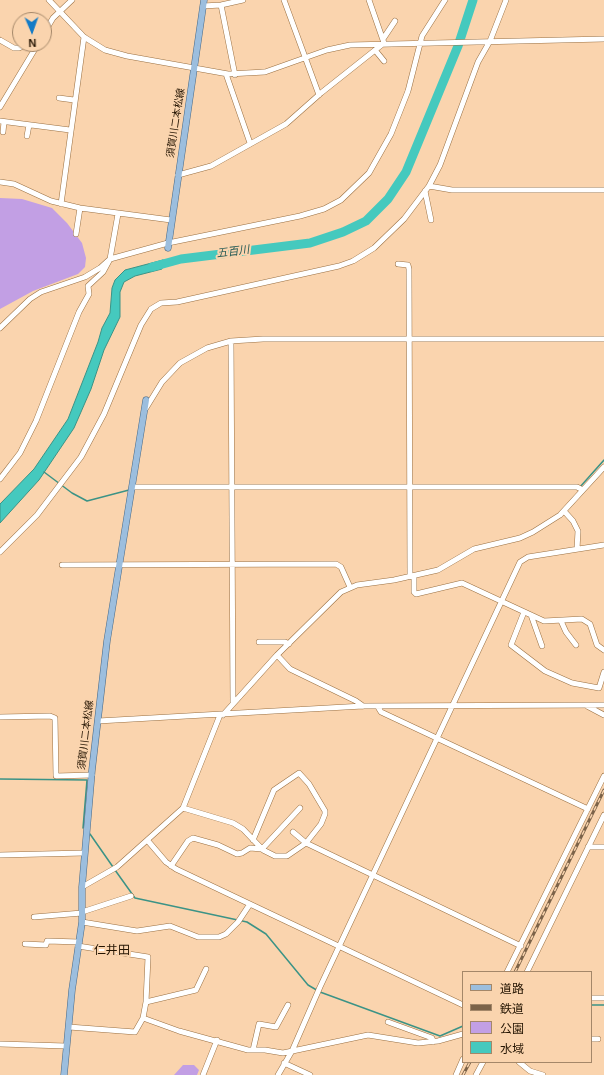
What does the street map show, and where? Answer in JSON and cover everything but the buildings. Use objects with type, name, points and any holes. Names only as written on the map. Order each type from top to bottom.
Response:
[{"type":"main road","name":"須賀川二本松線","points":[[168,246],[204,3]]},
{"type":"main road","name":"須賀川二本松線","points":[[64,1075],[78,944],[82,922],[84,852],[107,641],[121,564],[146,400]]},
{"type":"street","points":[[49,0],[84,37],[105,50],[113,53],[195,69],[235,75],[265,72],[305,58],[350,45],[384,41],[421,43],[604,39]]},
{"type":"street","points":[[52,20],[72,0]]},
{"type":"street","points":[[204,3],[221,5],[243,0]]},
{"type":"street","points":[[284,0],[319,95]]},
{"type":"street","points":[[369,0],[384,41]]},
{"type":"street","points":[[0,328],[30,299],[41,292],[85,277],[100,268],[110,259],[300,216],[324,209],[341,200],[369,173],[391,134],[408,91],[421,43],[445,0]]},
{"type":"street","points":[[0,552],[37,515],[81,457],[104,414],[141,325],[152,309],[161,303],[177,302],[325,270],[353,261],[374,248],[404,219],[429,186],[447,148],[478,62],[506,0]]},
{"type":"street","points":[[221,5],[235,75]]},
{"type":"street","points":[[178,175],[211,166],[286,124],[319,95],[375,50],[384,41],[395,21]]},
{"type":"street","points":[[61,204],[74,100],[84,37]]},
{"type":"street","points":[[0,40],[12,47]]},
{"type":"street","points":[[375,50],[384,61]]},
{"type":"street","points":[[0,107],[33,52]]},
{"type":"street","points":[[226,74],[250,143]]},
{"type":"street","points":[[59,98],[74,100]]},
{"type":"street","points":[[2,132],[2,121],[70,130]]},
{"type":"street","points":[[27,136],[29,125]]},
{"type":"street","points":[[0,182],[14,184],[61,204],[118,214],[171,220]]},
{"type":"street","points":[[429,186],[452,190],[604,190]]},
{"type":"street","points":[[425,191],[431,220]]},
{"type":"street","points":[[76,234],[80,208]]},
{"type":"street","points":[[0,479],[20,453],[36,421],[78,312],[89,294],[88,286],[103,272],[110,259],[118,214]]},
{"type":"street","points":[[398,264],[408,265],[409,269],[410,488],[412,576],[414,592],[416,594],[462,583],[544,622],[579,618],[586,620],[590,624],[597,645],[604,650]]},
{"type":"street","points":[[145,410],[162,382],[180,363],[207,348],[231,342],[263,339],[604,339]]},
{"type":"street","points":[[231,342],[233,702]]},
{"type":"street","points":[[82,887],[115,868],[148,841],[183,808],[222,715],[277,655],[340,592],[350,587],[412,576],[444,568],[474,549],[528,535],[554,520],[604,468]]},
{"type":"street","points":[[132,487],[577,487],[582,490]]},
{"type":"street","points":[[564,511],[573,521],[578,531],[578,549]]},
{"type":"street","points":[[278,1075],[292,1051],[314,998],[340,946],[520,562],[524,559],[604,545]]},
{"type":"street","points":[[62,565],[336,564],[341,567],[350,587]]},
{"type":"street","points":[[524,612],[511,645],[545,671],[572,683],[599,688],[604,672]]},
{"type":"street","points":[[531,615],[542,646]]},
{"type":"street","points":[[561,621],[566,632],[576,645]]},
{"type":"street","points":[[259,642],[285,642],[289,644]]},
{"type":"street","points":[[277,655],[290,669],[356,701],[363,706]]},
{"type":"street","points":[[586,705],[604,715]]},
{"type":"street","points":[[98,721],[363,706],[604,705]]},
{"type":"street","points":[[378,707],[381,712],[588,809]]},
{"type":"street","points":[[0,717],[52,717],[56,720],[56,776],[92,775]]},
{"type":"street","points":[[183,808],[233,823],[254,840],[262,849],[271,855],[284,856],[306,843],[321,824],[325,812],[309,784],[299,773],[274,790],[254,840]]},
{"type":"street","points":[[507,971],[521,946],[604,776]]},
{"type":"street","points":[[262,849],[300,808]]},
{"type":"street","points":[[527,971],[604,815]]},
{"type":"street","points":[[293,832],[306,843],[521,946]]},
{"type":"street","points":[[170,866],[190,839],[218,845],[237,854],[250,848],[262,849]]},
{"type":"street","points":[[148,841],[170,866],[462,1005]]},
{"type":"street","points":[[588,847],[604,847]]},
{"type":"street","points":[[0,855],[84,852]]},
{"type":"street","points":[[34,917],[82,912],[132,896]]},
{"type":"street","points":[[82,922],[137,931],[170,926],[204,937],[222,936],[240,920],[250,904]]},
{"type":"street","points":[[25,944],[46,945],[47,941],[78,944],[148,957],[146,1002],[143,1018],[135,1032],[69,1026]]},
{"type":"street","points":[[146,1002],[196,990],[206,969]]},
{"type":"street","points":[[592,998],[604,998]]},
{"type":"street","points":[[253,1050],[259,1024],[276,1027],[288,1005]]},
{"type":"street","points":[[143,1018],[179,1031],[253,1050],[283,1053],[368,1035],[377,1035],[398,1041],[418,1043],[433,1042],[462,1034]]},
{"type":"street","points":[[388,1022],[432,1038],[433,1042]]},
{"type":"street","points":[[592,1039],[598,1039]]},
{"type":"street","points":[[203,1075],[217,1040]]},
{"type":"street","points":[[0,1044],[66,1046]]},
{"type":"street","points":[[456,1075],[462,1061]]},
{"type":"street","points":[[284,1063],[310,1075]]},
{"type":"street","points":[[476,1075],[482,1063]]},
{"type":"street","points":[[520,1063],[530,1071],[543,1075]]},
{"type":"green space","points":[[0,198],[22,199],[52,208],[67,223],[82,243],[86,258],[85,267],[78,274],[33,291],[0,309]]},
{"type":"green space","points":[[183,1065],[194,1065],[199,1070],[197,1075],[174,1075]]},
{"type":"water","points":[[163,260],[162,269],[135,276],[124,282],[120,292],[120,317],[104,350],[91,389],[74,428],[39,480],[0,523],[0,504],[34,469],[68,419],[102,328],[110,313],[112,288],[115,280],[125,270]]},
{"type":"waterway","name":"五百川","points":[[152,267],[181,259],[310,243],[343,232],[366,221],[388,199],[406,172],[458,46],[473,0]]},
{"type":"waterway","points":[[580,487],[604,460]]},
{"type":"waterway","points":[[44,472],[72,493],[87,501],[129,490]]},
{"type":"waterway","points":[[179,489],[347,489]]},
{"type":"waterway","points":[[567,489],[575,489]]},
{"type":"waterway","points":[[0,779],[87,780],[83,828]]},
{"type":"waterway","points":[[90,834],[113,867]]},
{"type":"waterway","points":[[115,870],[135,898],[247,922],[266,934],[308,985],[320,992],[440,1036],[462,1026]]},
{"type":"waterway","points":[[592,1005],[604,1005]]},
{"type":"railway","points":[[515,971],[604,790]]},
{"type":"railway","points":[[463,1075],[469,1063]]},
{"type":"district","name":"仁井田","points":[[112,951]]}]
